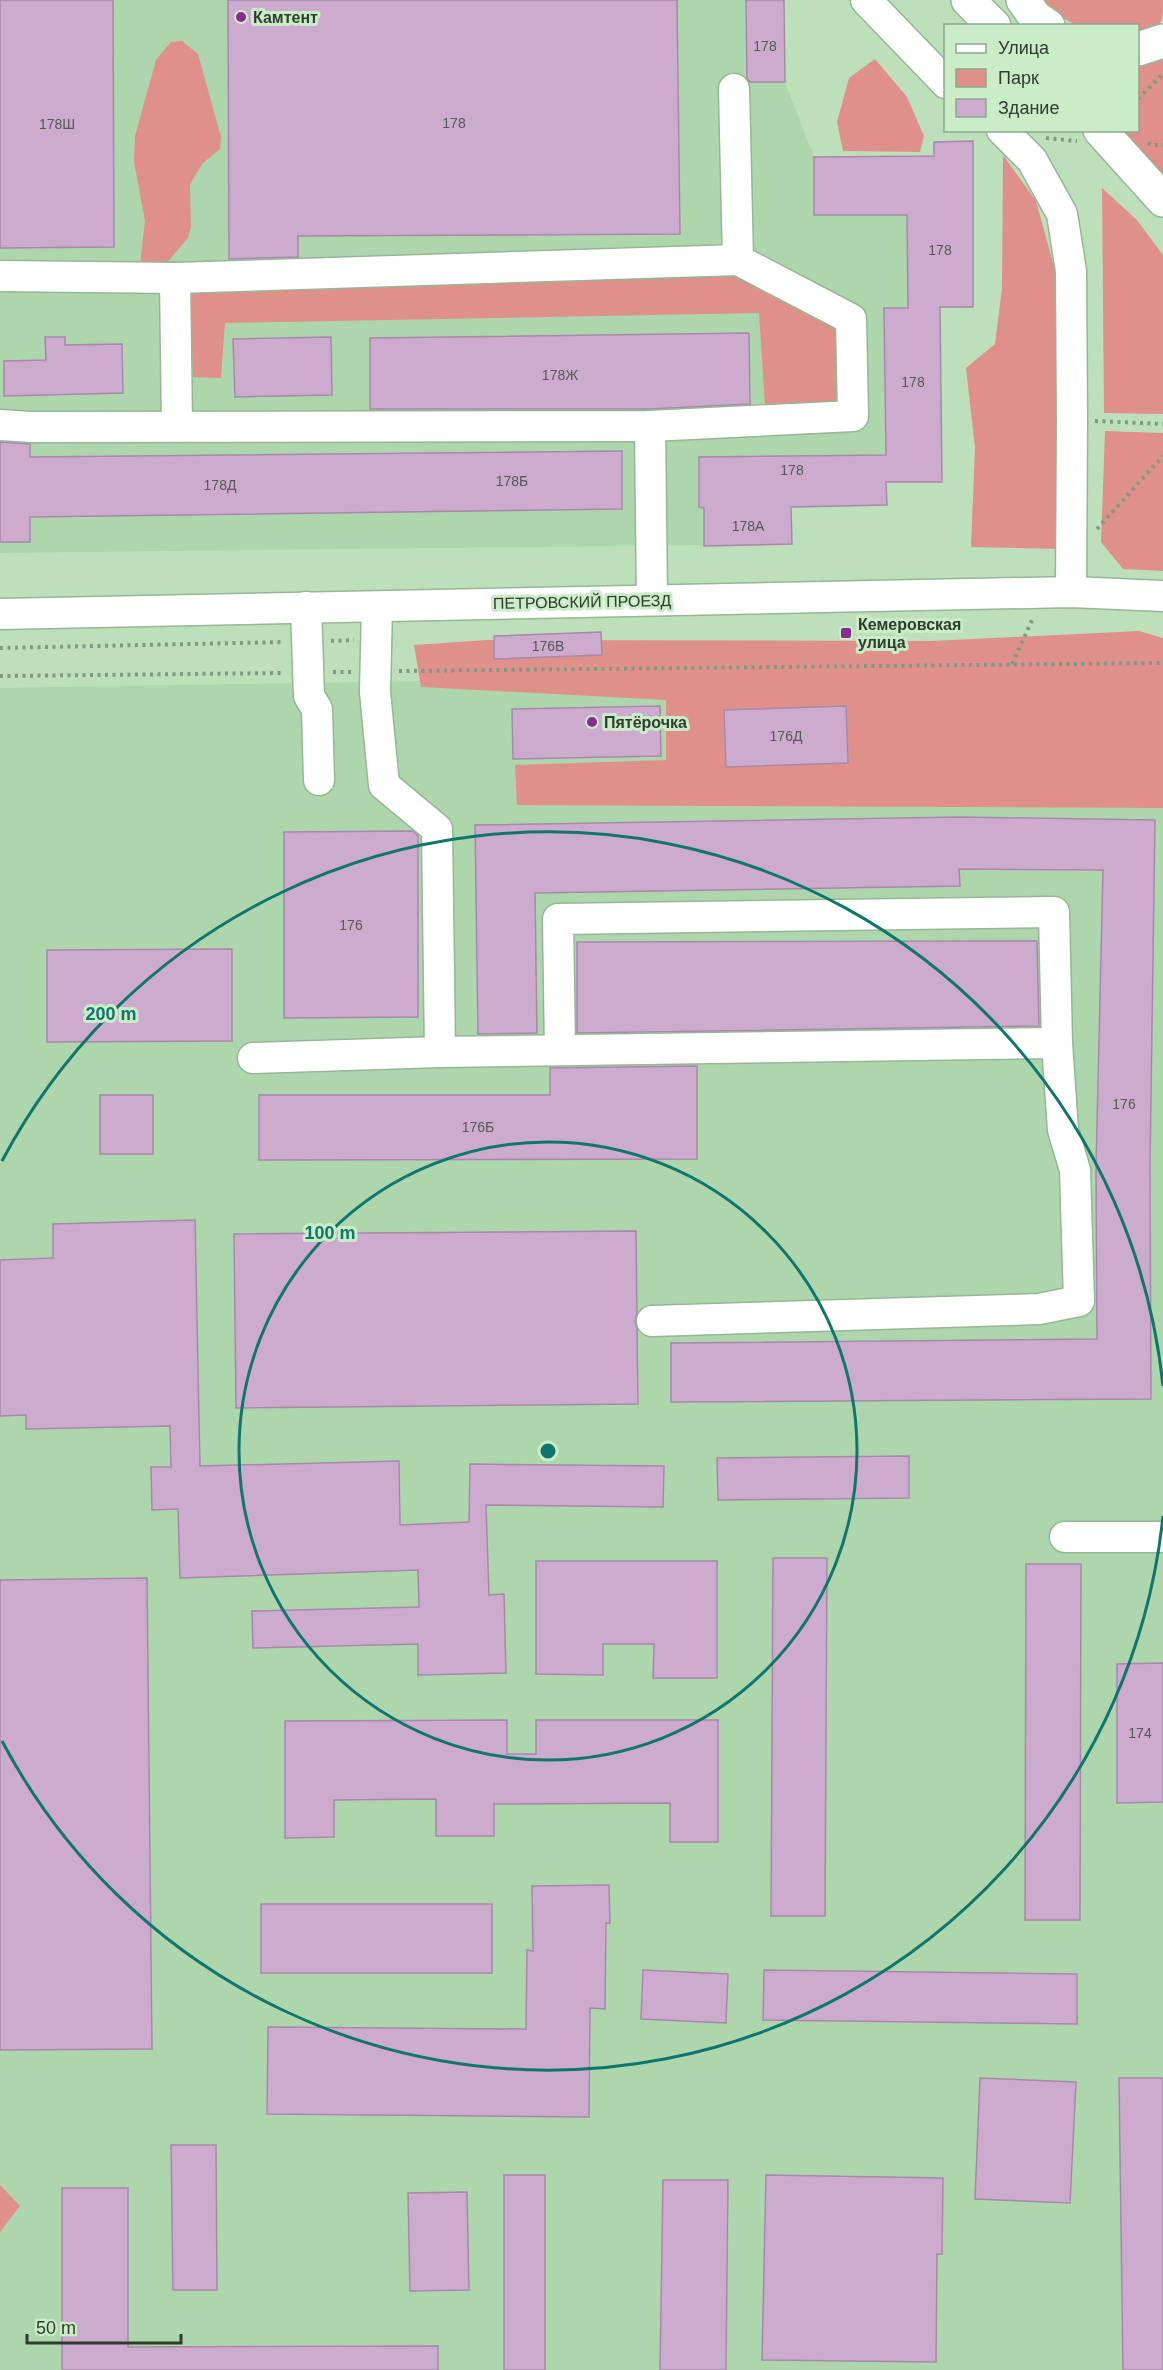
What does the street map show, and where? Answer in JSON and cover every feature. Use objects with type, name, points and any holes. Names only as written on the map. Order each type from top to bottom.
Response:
[{"type":"main road","points":[[968,0],[992,24]]},
{"type":"main road","points":[[1023,0],[1035,17],[1045,24]]},
{"type":"main road","points":[[1139,49],[1163,41]]},
{"type":"main road","points":[[1091,136],[1163,200]]},
{"type":"street","points":[[866,0],[944,82]]},
{"type":"street","points":[[734,89],[738,260]]},
{"type":"street","points":[[1005,132],[1032,160],[1062,214],[1071,271],[1071,559],[1058,593]]},
{"type":"street","points":[[0,276],[175,278],[738,260],[851,319],[853,416],[650,426],[0,425]]},
{"type":"street","points":[[175,278],[177,426]]},
{"type":"street","points":[[650,426],[652,600]]},
{"type":"street","name":"ПЕТРОВСКИЙ ПРОЕЗД","points":[[0,614],[1058,593],[1163,596]]},
{"type":"street","points":[[377,607],[375,692],[384,785],[437,829],[440,1052]]},
{"type":"street","points":[[306,608],[309,696],[317,709],[318,780]]},
{"type":"street","points":[[560,1050],[558,920],[1054,912],[1057,1043],[1063,1130],[1075,1170],[1078,1301],[1039,1309],[652,1321]]},
{"type":"street","points":[[253,1058],[440,1052],[1057,1043]]},
{"type":"street","points":[[1065,1537],[1163,1537]]},
{"type":"path","points":[[1139,97],[1163,74]]},
{"type":"path","points":[[1005,132],[1091,136]]},
{"type":"path","points":[[1072,420],[1163,424]]},
{"type":"path","points":[[1071,559],[1163,456]]},
{"type":"path","points":[[1012,664],[1058,593]]},
{"type":"path","points":[[0,648],[376,640]]},
{"type":"path","points":[[0,676],[1163,663]]},
{"type":"shaded area","points":[[0,0],[784,0],[785,82],[814,157],[933,156],[934,142],[973,141],[973,307],[940,308],[942,482],[886,482],[887,505],[792,507],[792,544],[0,553]]},
{"type":"shaded area","points":[[1163,669],[1163,2370],[0,2370],[0,688]]},
{"type":"green space","points":[[1040,0],[1163,0],[1163,15],[1160,23],[1139,32],[1139,24],[1074,24]]},
{"type":"green space","points":[[182,41],[198,54],[221,137],[220,149],[203,163],[190,184],[191,227],[188,238],[164,266],[140,264],[145,221],[134,162],[135,136],[156,60],[171,42]]},
{"type":"green space","points":[[875,59],[907,97],[924,136],[920,152],[843,151],[837,122],[849,78]]},
{"type":"green space","points":[[1163,60],[1163,179],[1119,132],[1139,132],[1139,67]]},
{"type":"green space","points":[[1003,155],[1036,201],[1055,270],[1060,549],[971,547],[975,448],[966,368],[995,344],[1002,288]]},
{"type":"green space","points":[[1102,188],[1137,220],[1163,255],[1163,414],[1104,413]]},
{"type":"green space","points":[[740,275],[840,327],[844,405],[765,406],[759,313],[225,323],[221,378],[193,377],[190,287]]},
{"type":"green space","points":[[1105,431],[1163,433],[1163,571],[1123,569],[1101,542]]},
{"type":"green space","points":[[1139,631],[1163,638],[1163,808],[517,805],[515,765],[666,760],[666,700],[421,687],[414,645],[487,640],[931,641]]},
{"type":"green space","points":[[0,2185],[20,2206],[0,2232]]},
{"type":"building","points":[[0,0],[113,0],[114,247],[0,248]]},
{"type":"building","points":[[228,0],[677,0],[680,234],[298,236],[298,257],[229,259]]},
{"type":"building","points":[[746,0],[784,0],[785,82],[750,82],[747,78]]},
{"type":"building","points":[[973,141],[973,307],[940,307],[942,482],[886,482],[887,505],[791,507],[792,544],[704,546],[704,508],[699,507],[699,457],[886,455],[884,308],[908,308],[907,215],[814,215],[814,157],[934,156],[934,142]]},
{"type":"building","points":[[749,333],[750,404],[650,409],[370,409],[370,338]]},
{"type":"building","points":[[45,337],[65,337],[65,345],[122,344],[123,393],[4,396],[4,361],[46,360]]},
{"type":"building","points":[[331,337],[332,395],[235,397],[233,339]]},
{"type":"building","points":[[0,442],[30,444],[30,457],[622,451],[622,509],[30,517],[30,542],[0,542]]},
{"type":"building","points":[[601,632],[602,655],[494,659],[494,636]]},
{"type":"building","points":[[660,706],[661,756],[513,759],[512,709]]},
{"type":"building","points":[[846,706],[848,763],[726,767],[724,710]]},
{"type":"building","points":[[959,817],[1155,820],[1150,1166],[1151,1399],[671,1402],[671,1343],[1097,1339],[1096,1166],[1103,870],[959,869],[960,886],[535,893],[537,1033],[478,1034],[475,825]]},
{"type":"building","points":[[413,831],[418,836],[418,1017],[284,1018],[284,832]]},
{"type":"building","points":[[1037,941],[1039,1026],[577,1033],[577,942]]},
{"type":"building","points":[[232,949],[232,1041],[47,1042],[47,950]]},
{"type":"building","points":[[697,1066],[697,1159],[259,1160],[259,1095],[550,1095],[550,1068]]},
{"type":"building","points":[[100,1095],[153,1095],[153,1154],[100,1154]]},
{"type":"building","points":[[195,1220],[200,1466],[399,1461],[400,1525],[469,1522],[470,1464],[664,1466],[663,1507],[486,1505],[489,1595],[504,1594],[506,1673],[418,1675],[418,1644],[253,1648],[252,1611],[419,1607],[418,1570],[180,1578],[178,1509],[152,1510],[151,1467],[171,1467],[170,1426],[26,1429],[26,1415],[0,1416],[0,1260],[53,1258],[53,1224]]},
{"type":"building","points":[[636,1231],[637,1313],[635,1321],[638,1404],[236,1408],[234,1234]]},
{"type":"building","points":[[909,1456],[909,1498],[718,1500],[717,1458]]},
{"type":"building","points":[[773,1558],[827,1558],[825,1916],[771,1916]]},
{"type":"building","points":[[536,1561],[717,1561],[717,1678],[653,1678],[654,1644],[603,1644],[603,1675],[536,1674]]},
{"type":"building","points":[[1026,1564],[1081,1564],[1080,1920],[1025,1920]]},
{"type":"building","points":[[147,1578],[152,2049],[0,2050],[0,1580]]},
{"type":"building","points":[[1163,1663],[1163,1802],[1117,1803],[1117,1664]]},
{"type":"building","points":[[507,1720],[507,1754],[536,1754],[536,1720],[718,1720],[718,1842],[670,1842],[670,1803],[494,1804],[494,1836],[436,1836],[436,1799],[334,1800],[334,1837],[285,1838],[285,1721]]},
{"type":"building","points":[[609,1885],[610,1923],[606,1923],[605,2009],[590,2008],[589,2117],[267,2114],[268,2027],[526,2029],[527,1950],[533,1951],[532,1886]]},
{"type":"building","points":[[261,1904],[492,1904],[492,1973],[261,1973]]},
{"type":"building","points":[[643,1970],[728,1974],[726,2023],[641,2019]]},
{"type":"building","points":[[764,1970],[1077,1974],[1077,2024],[763,2020]]},
{"type":"building","points":[[980,2078],[1076,2082],[1070,2203],[975,2199]]},
{"type":"building","points":[[1119,2078],[1163,2078],[1163,2370],[1123,2370]]},
{"type":"building","points":[[171,2145],[216,2145],[217,2290],[173,2290]]},
{"type":"building","points":[[504,2175],[545,2175],[545,2370],[504,2370]]},
{"type":"building","points":[[766,2175],[943,2178],[942,2254],[937,2254],[936,2362],[762,2360]]},
{"type":"building","points":[[663,2180],[728,2180],[726,2370],[660,2370]]},
{"type":"building","points":[[62,2188],[128,2188],[128,2347],[438,2346],[438,2370],[62,2370]]},
{"type":"building","points":[[467,2192],[469,2290],[410,2291],[408,2193]]},
{"type":"place","name":"Камтент","points":[[241,17]]},
{"type":"place","name":"Кемеровская улица","points":[[846,633]]},
{"type":"place","name":"Пятёрочка","points":[[592,722]]}]
